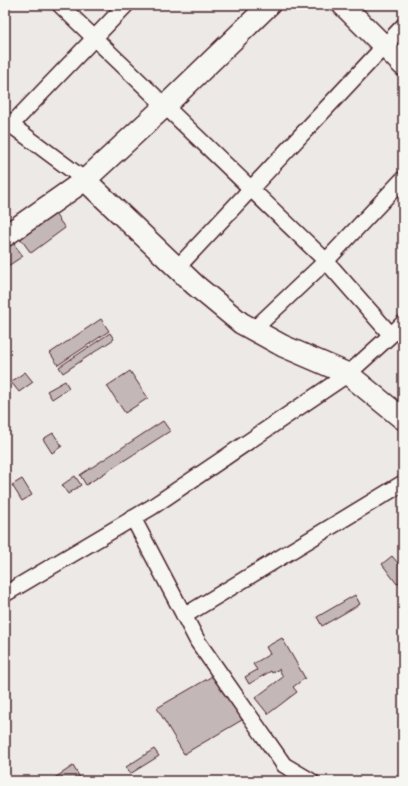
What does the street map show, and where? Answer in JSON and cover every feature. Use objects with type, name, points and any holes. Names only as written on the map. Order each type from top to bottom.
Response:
[{"type":"street","points":[[60,5],[326,261],[391,335]]},
{"type":"street","points":[[126,5],[8,122],[85,180],[195,285],[240,323],[282,346],[348,374],[403,418]]},
{"type":"street","points":[[5,236],[85,180],[165,106],[269,5]]},
{"type":"street","points":[[343,5],[403,65]]},
{"type":"street","points":[[177,268],[403,26]]},
{"type":"street","points":[[254,330],[326,261],[403,179]]},
{"type":"street","points":[[5,594],[152,507],[348,374],[403,323]]},
{"type":"street","points":[[184,616],[403,483]]},
{"type":"street","points":[[133,518],[198,642],[284,765],[310,781]]},
{"type":"building","points":[[55,214],[65,228],[31,253],[20,238]]},
{"type":"building","points":[[13,243],[23,256],[5,268],[5,248]]},
{"type":"building","points":[[101,319],[109,331],[58,365],[50,353]]},
{"type":"building","points":[[110,333],[114,339],[63,373],[59,367]]},
{"type":"building","points":[[130,371],[148,398],[125,413],[107,386]]},
{"type":"building","points":[[25,372],[33,382],[19,392],[11,382]]},
{"type":"building","points":[[65,381],[69,388],[52,399],[47,391]]},
{"type":"building","points":[[163,421],[170,431],[86,485],[80,475]]},
{"type":"building","points":[[53,433],[62,446],[52,453],[43,439]]},
{"type":"building","points":[[75,476],[81,485],[68,494],[62,485]]},
{"type":"building","points":[[22,479],[32,495],[22,501],[12,485]]},
{"type":"building","points":[[392,556],[403,569],[403,579],[397,584],[382,564]]},
{"type":"building","points":[[355,595],[360,604],[322,626],[317,617]]},
{"type":"building","points":[[282,638],[305,678],[293,687],[297,692],[268,714],[255,698],[283,677],[279,669],[272,673],[271,671],[249,684],[245,677],[257,670],[253,664],[270,654],[266,647]]},
{"type":"building","points":[[216,674],[242,720],[184,754],[157,708]]},
{"type":"building","points":[[154,749],[159,756],[130,774],[126,767]]},
{"type":"building","points":[[73,766],[82,781],[50,781]]}]
